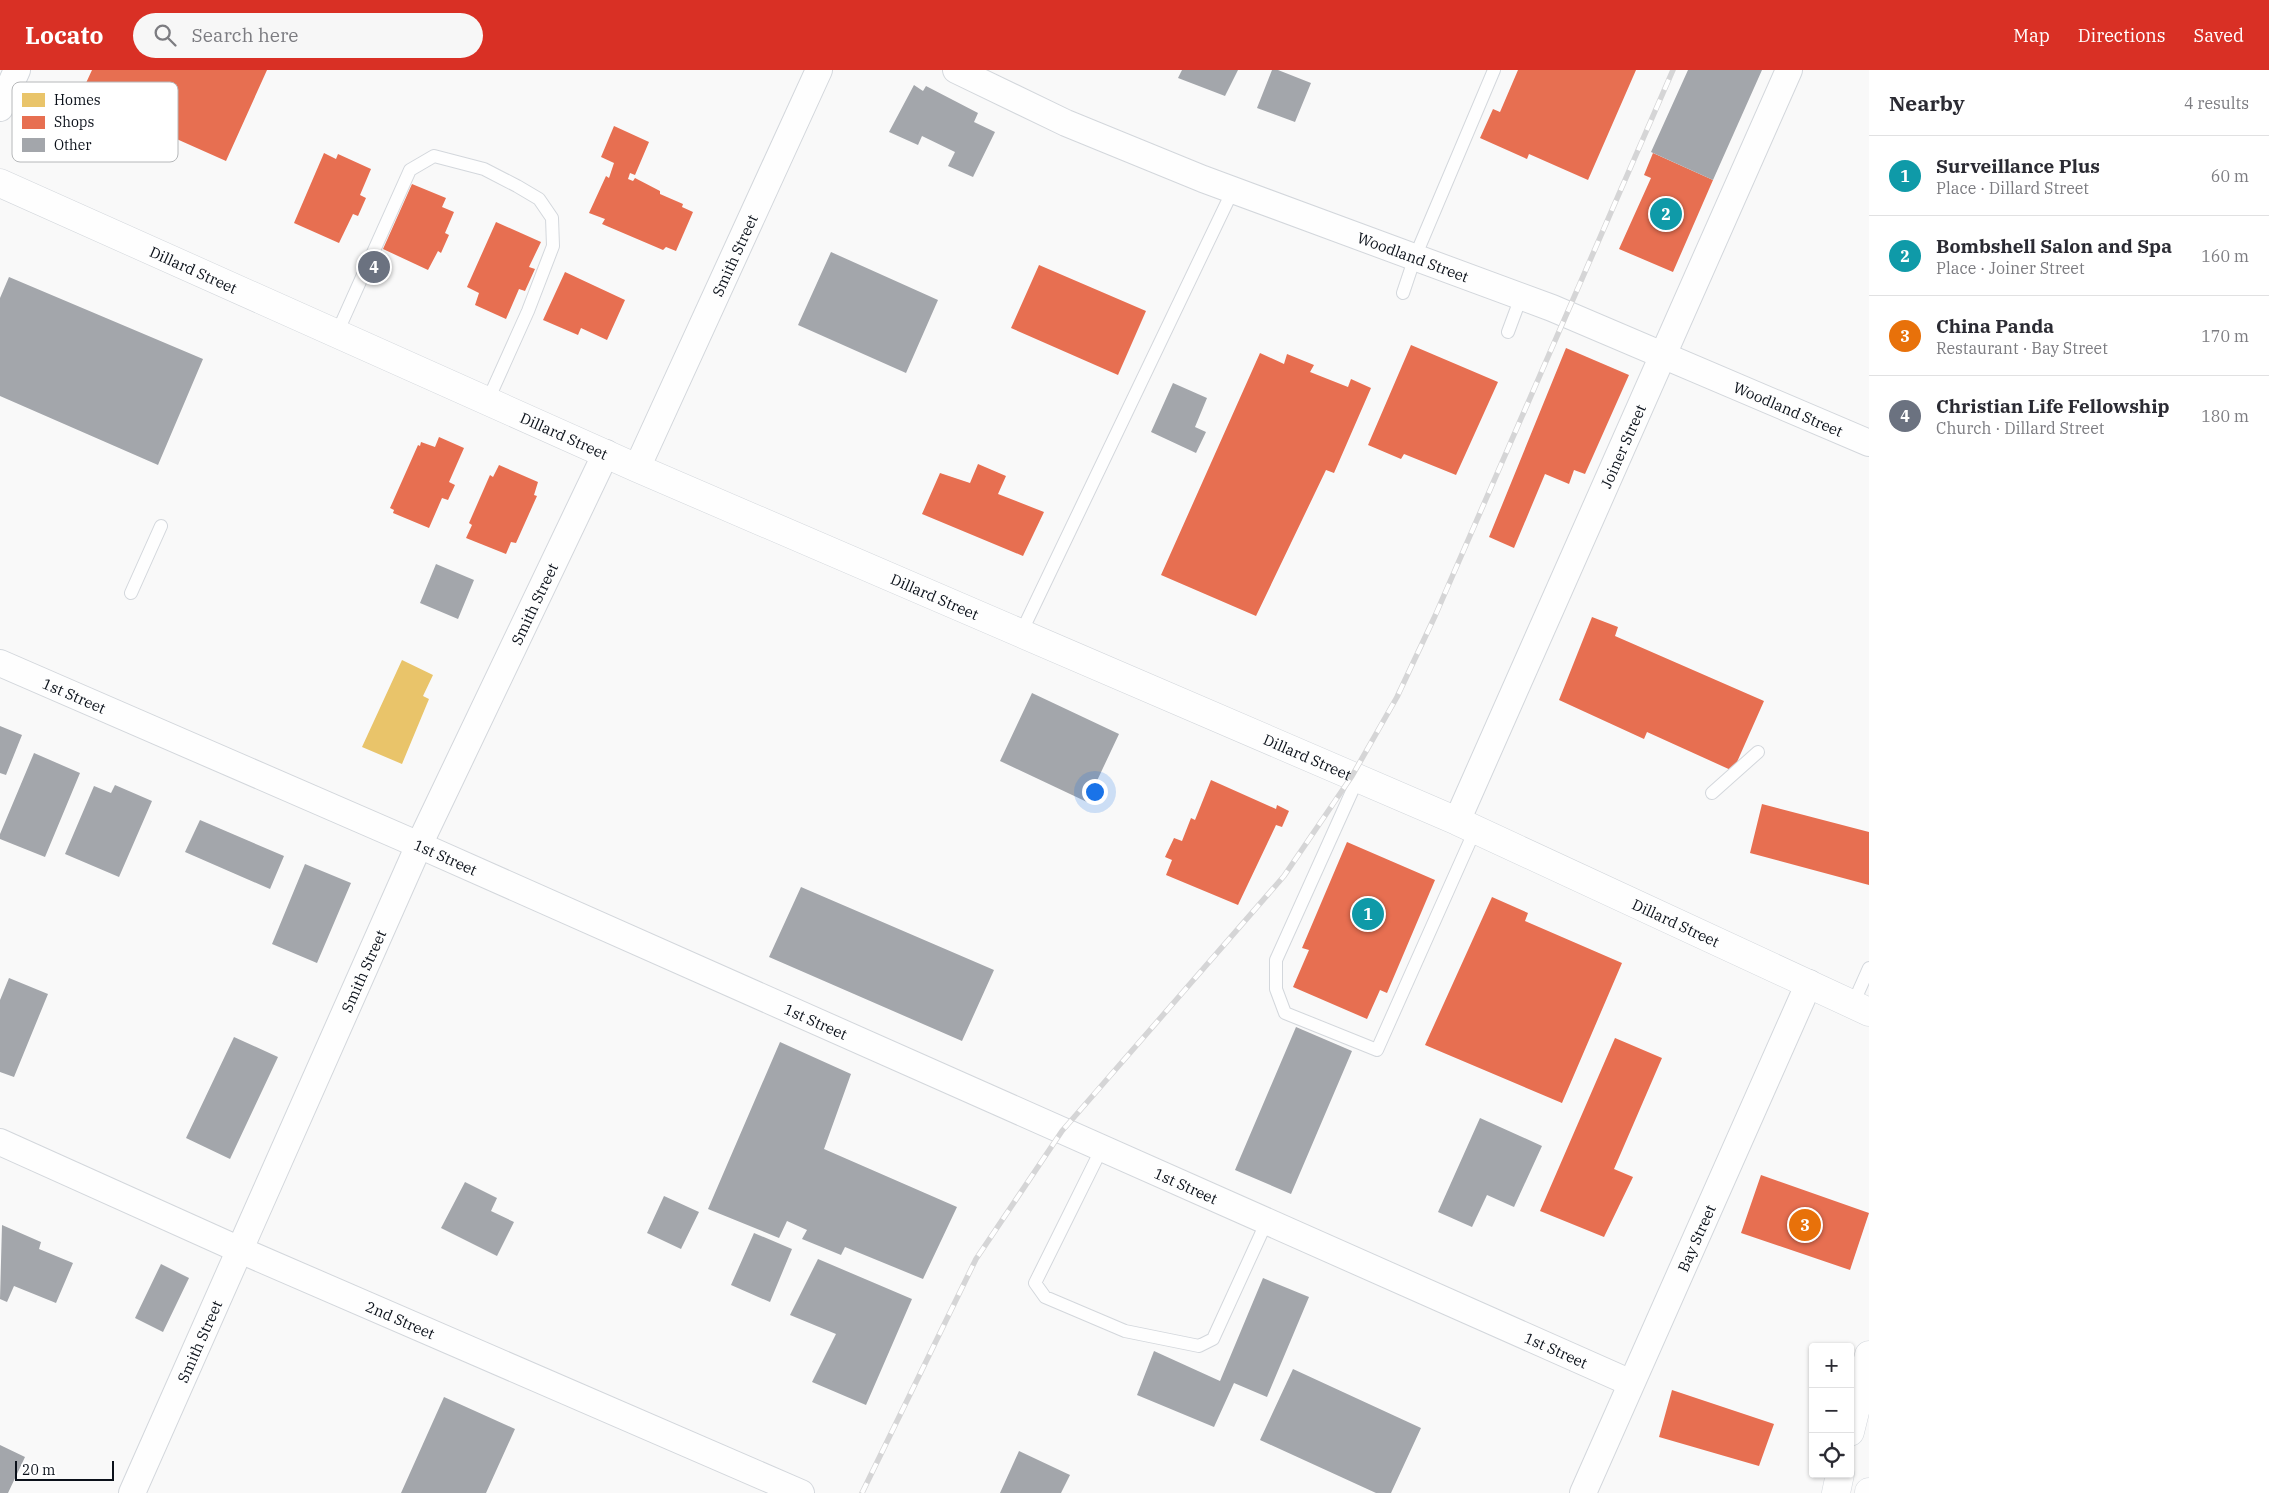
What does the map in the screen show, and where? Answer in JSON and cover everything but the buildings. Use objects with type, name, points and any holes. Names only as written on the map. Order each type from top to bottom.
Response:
[{"type":"main road","name":"Dillard Street","points":[[0,183],[637,468],[1466,825],[1861,1008]]},
{"type":"main road","points":[[1854,1416],[1869,1355]]},
{"type":"main road","points":[[1836,1493],[1839,1478]]},
{"type":"street","points":[[0,108],[17,70]]},
{"type":"street","name":"Smith Street","points":[[637,468],[819,70]]},
{"type":"street","name":"Woodland Street","points":[[956,70],[1066,123],[1233,190],[1568,315],[1869,444]]},
{"type":"street","name":"Joiner Street","points":[[1466,825],[1662,356],[1788,70]]},
{"type":"street","name":"Smith Street","points":[[132,1493],[419,845],[606,453]]},
{"type":"street","name":"1st Street","points":[[0,663],[419,845],[1631,1383]]},
{"type":"street","name":"Bay Street","points":[[1583,1493],[1809,983]]},
{"type":"street","name":"2nd Street","points":[[0,1142],[240,1250],[801,1493]]},
{"type":"lane","points":[[1403,293],[1415,257],[1494,70]]},
{"type":"lane","points":[[337,333],[410,170],[434,156],[484,169],[539,199],[552,218],[553,246],[528,311],[488,400]]},
{"type":"lane","points":[[1022,633],[1233,190]]},
{"type":"lane","points":[[1508,332],[1521,297]]},
{"type":"lane","points":[[130,594],[161,526]]},
{"type":"lane","points":[[1712,793],[1758,752]]},
{"type":"lane","points":[[1358,778],[1276,960],[1276,989],[1285,1013],[1377,1050],[1466,825]]},
{"type":"lane","points":[[1861,1008],[1869,968]]},
{"type":"lane","points":[[1102,1148],[1035,1283],[1045,1297],[1125,1331],[1199,1346],[1213,1339],[1267,1221]]},
{"type":"railway","points":[[862,1493],[976,1259],[1062,1131],[1284,876],[1352,776],[1397,697],[1435,616],[1673,70]]},
{"type":"place","name":"Bombshell Salon and Spa","points":[[1666,214]]},
{"type":"place","name":"Christian Life Fellowship","points":[[374,267]]},
{"type":"place","name":"Surveillance Plus","points":[[1368,914]]},
{"type":"place","name":"China Panda","points":[[1805,1225]]}]
